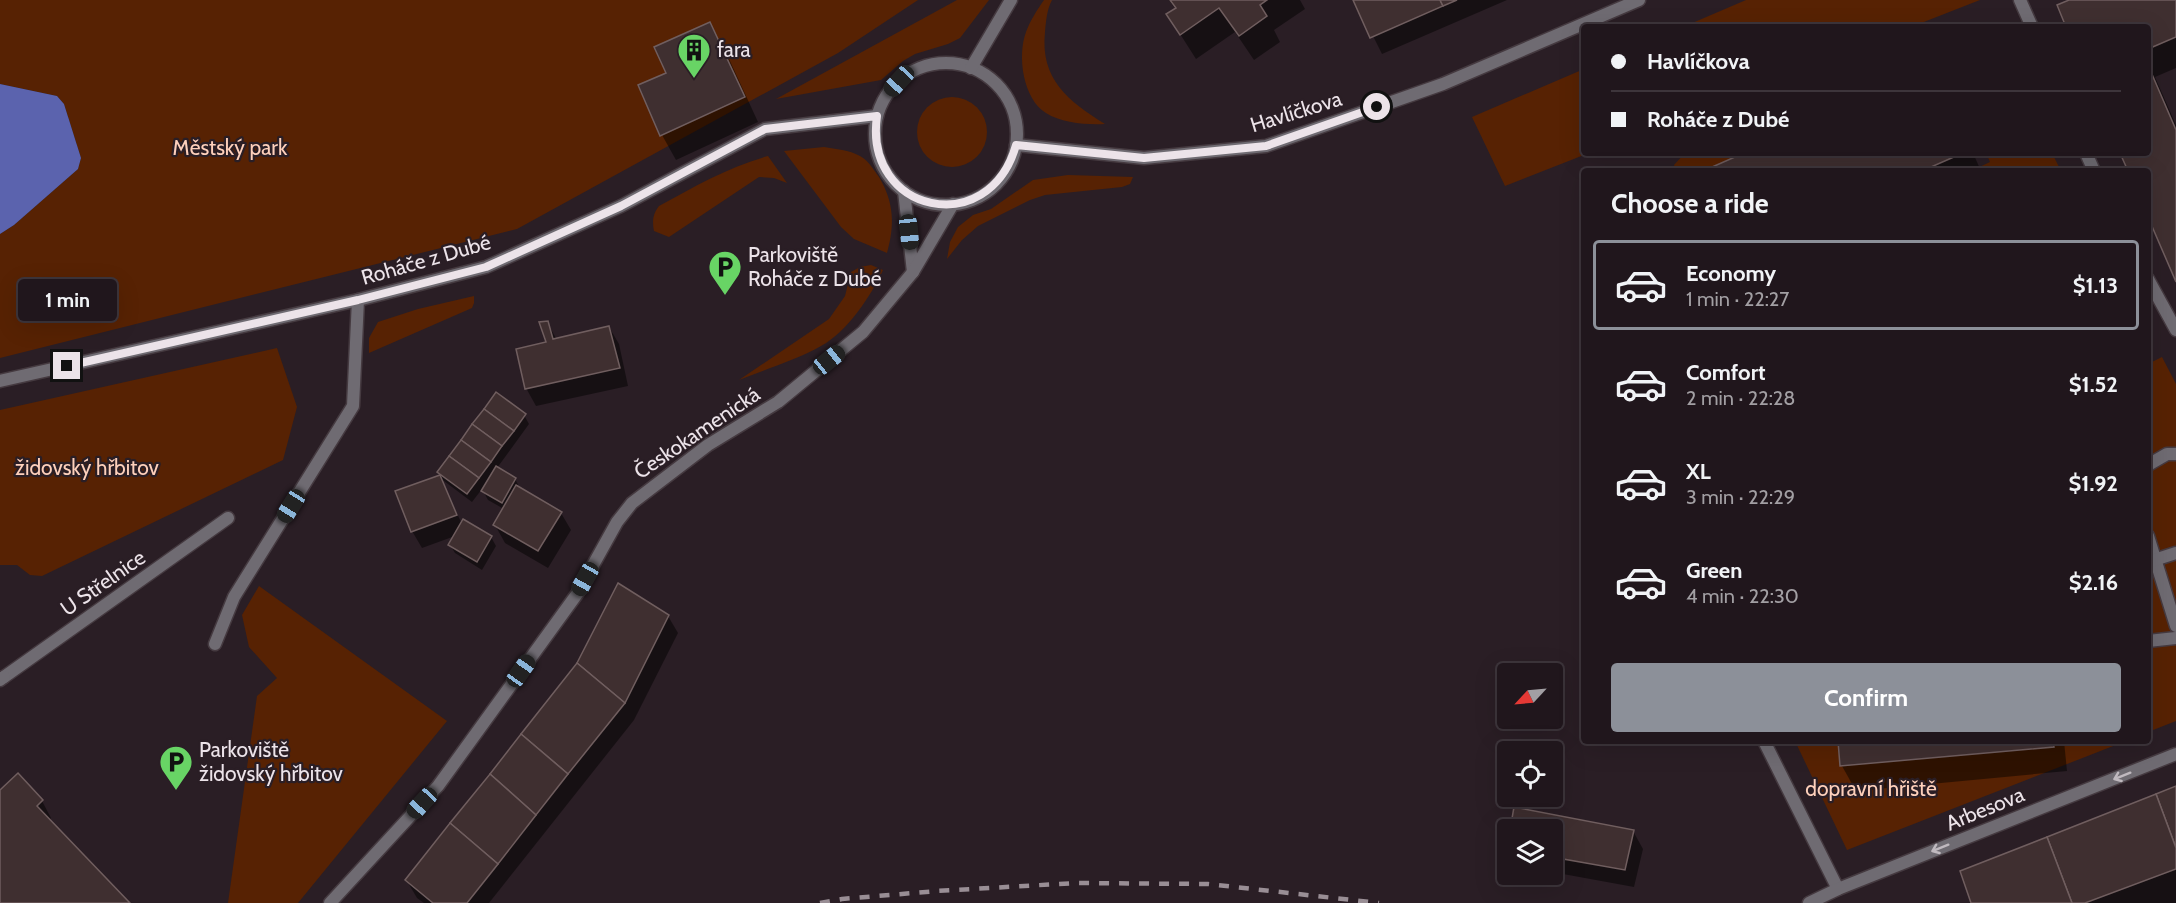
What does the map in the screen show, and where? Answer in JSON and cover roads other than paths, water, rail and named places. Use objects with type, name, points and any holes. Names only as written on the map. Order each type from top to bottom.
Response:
[{"type":"street","points":[[971,68],[1011,0]]},
{"type":"street","name":"Havlíčkova","points":[[1583,24],[1639,0]]},
{"type":"street","points":[[2020,0],[2031,24]]},
{"type":"street","name":"Havlíčkova","points":[[1016,145],[1144,158],[1266,146],[1443,84],[1581,25]]},
{"type":"street","points":[[937,63],[954,63],[971,68],[997,84],[1007,97],[1017,128],[1012,160],[1005,174],[981,196],[953,204],[926,202],[904,191],[892,180],[878,154],[875,142],[877,116],[889,91],[911,72],[937,63]]},
{"type":"street","name":"Roháče z Dubé","points":[[0,381],[358,300],[486,267],[621,206],[765,129],[877,116]]},
{"type":"street","points":[[904,191],[913,272]]},
{"type":"street","name":"Českokamenická","points":[[330,903],[438,786],[577,594],[616,522],[632,503],[708,444],[787,395],[863,332],[913,272],[953,204]]},
{"type":"street","points":[[2151,284],[2176,330]]},
{"type":"street","points":[[215,644],[234,597],[354,406],[358,300]]},
{"type":"street","points":[[2151,463],[2167,454],[2176,454]]},
{"type":"street","name":"U Střelnice","points":[[2,679],[228,518]]},
{"type":"street","points":[[2176,553],[2152,561],[2176,626]]},
{"type":"street","points":[[2151,641],[2176,638]]},
{"type":"street","points":[[1766,744],[1838,889]]},
{"type":"street","name":"Arbesova","points":[[1809,903],[1838,889],[2176,754]]},
{"type":"water","points":[[0,84],[57,96],[64,104],[81,158],[78,169],[14,225],[0,234]]},
{"type":"railway","points":[[820,903],[937,891],[1076,883],[1208,884],[1379,903]]},
{"type":"place","name":"fara","points":[[694,79]]},
{"type":"place","name":"Parkoviště Roháče z Dubé","points":[[725,296]]},
{"type":"place","name":"Parkoviště židovský hřbitov","points":[[176,791]]},
{"type":"park label","name":"Městský park","points":[[230,148]]},
{"type":"park label","name":"židovský hřbitov","points":[[87,468]]},
{"type":"park label","name":"dopravní hřiště","points":[[1871,789]]}]
